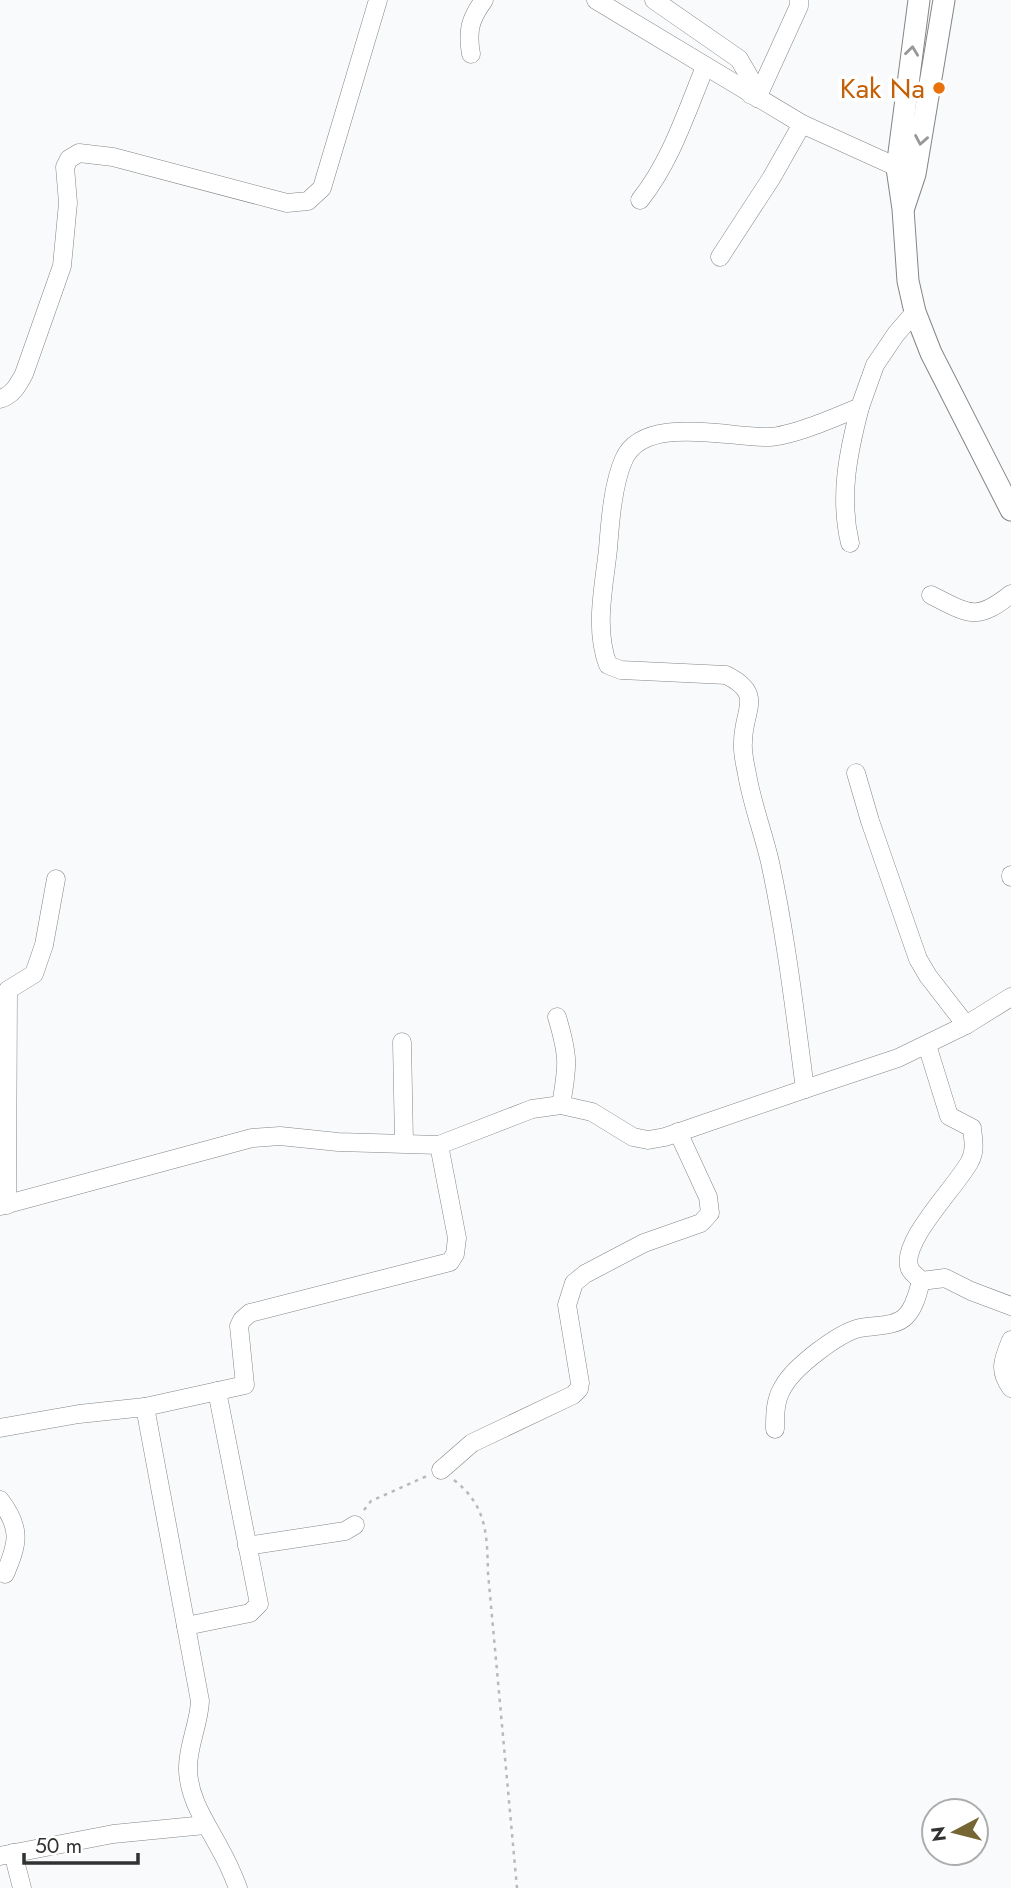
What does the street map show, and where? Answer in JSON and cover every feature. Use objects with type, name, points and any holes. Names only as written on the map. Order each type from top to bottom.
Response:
[{"type":"main road","points":[[919,0],[903,209],[908,281],[915,312],[931,353],[1011,510]]},
{"type":"main road","points":[[906,171],[944,0]]},
{"type":"street","points":[[0,399],[17,388],[24,374],[62,266],[68,204],[65,167],[69,159],[79,153],[113,157],[287,203],[308,201],[322,188],[378,0]]},
{"type":"street","points":[[471,54],[468,35],[475,13],[484,0]]},
{"type":"street","points":[[596,0],[802,124],[906,171]]},
{"type":"street","points":[[654,0],[739,59],[750,78],[754,96]]},
{"type":"street","points":[[754,96],[799,6],[799,0]]},
{"type":"street","points":[[640,200],[657,179],[667,160],[705,67]]},
{"type":"street","points":[[720,257],[772,177],[802,124]]},
{"type":"street","points":[[850,543],[845,520],[845,482],[849,449],[860,408],[875,365],[915,312]]},
{"type":"street","points":[[805,1088],[770,861],[747,775],[743,742],[751,703],[748,691],[738,681],[726,675],[621,670],[608,665],[600,634],[609,537],[618,481],[624,458],[634,446],[648,437],[665,432],[772,437],[860,408]]},
{"type":"street","points":[[931,595],[953,606],[978,613],[990,610],[1011,594]]},
{"type":"street","points":[[856,773],[918,959],[966,1025]]},
{"type":"street","points":[[56,879],[44,945],[34,974],[8,990],[3,1205],[252,1138],[280,1136],[338,1142],[439,1144],[532,1109],[561,1105],[592,1112],[633,1137],[648,1140],[664,1138],[898,1058],[966,1025],[1011,997]]},
{"type":"street","points":[[557,1017],[567,1051],[567,1073],[561,1105]]},
{"type":"street","points":[[402,1042],[404,1142]]},
{"type":"street","points":[[921,1281],[911,1270],[908,1261],[911,1248],[947,1191],[970,1161],[974,1147],[972,1128],[949,1116],[927,1045]]},
{"type":"street","points":[[441,1470],[472,1443],[573,1395],[579,1389],[567,1305],[574,1283],[585,1274],[644,1243],[701,1223],[710,1213],[708,1197],[678,1132]]},
{"type":"street","points":[[0,1428],[145,1406],[245,1385],[239,1326],[250,1313],[450,1262],[455,1254],[457,1238],[439,1144]]},
{"type":"street","points":[[921,1281],[945,1278],[1011,1306]]},
{"type":"street","points":[[775,1429],[775,1405],[783,1385],[837,1336],[859,1328],[896,1322],[906,1317],[914,1305],[921,1281]]},
{"type":"street","points":[[1011,1340],[1001,1363],[1004,1378],[1011,1388]]},
{"type":"street","points":[[186,1626],[250,1613],[257,1608],[258,1600],[218,1391]]},
{"type":"street","points":[[145,1406],[200,1702],[200,1713],[189,1755],[191,1787],[205,1825],[220,1848],[238,1888]]},
{"type":"street","points":[[0,1500],[15,1528],[16,1548],[5,1574]]},
{"type":"street","points":[[247,1546],[345,1531],[355,1525]]},
{"type":"street","points":[[22,1888],[6,1855],[113,1834],[205,1825]]},
{"type":"path","points":[[355,1525],[371,1501],[441,1470],[468,1491],[480,1509],[487,1537],[517,1888]]},
{"type":"place","name":"Kak Na","points":[[939,88]]}]
